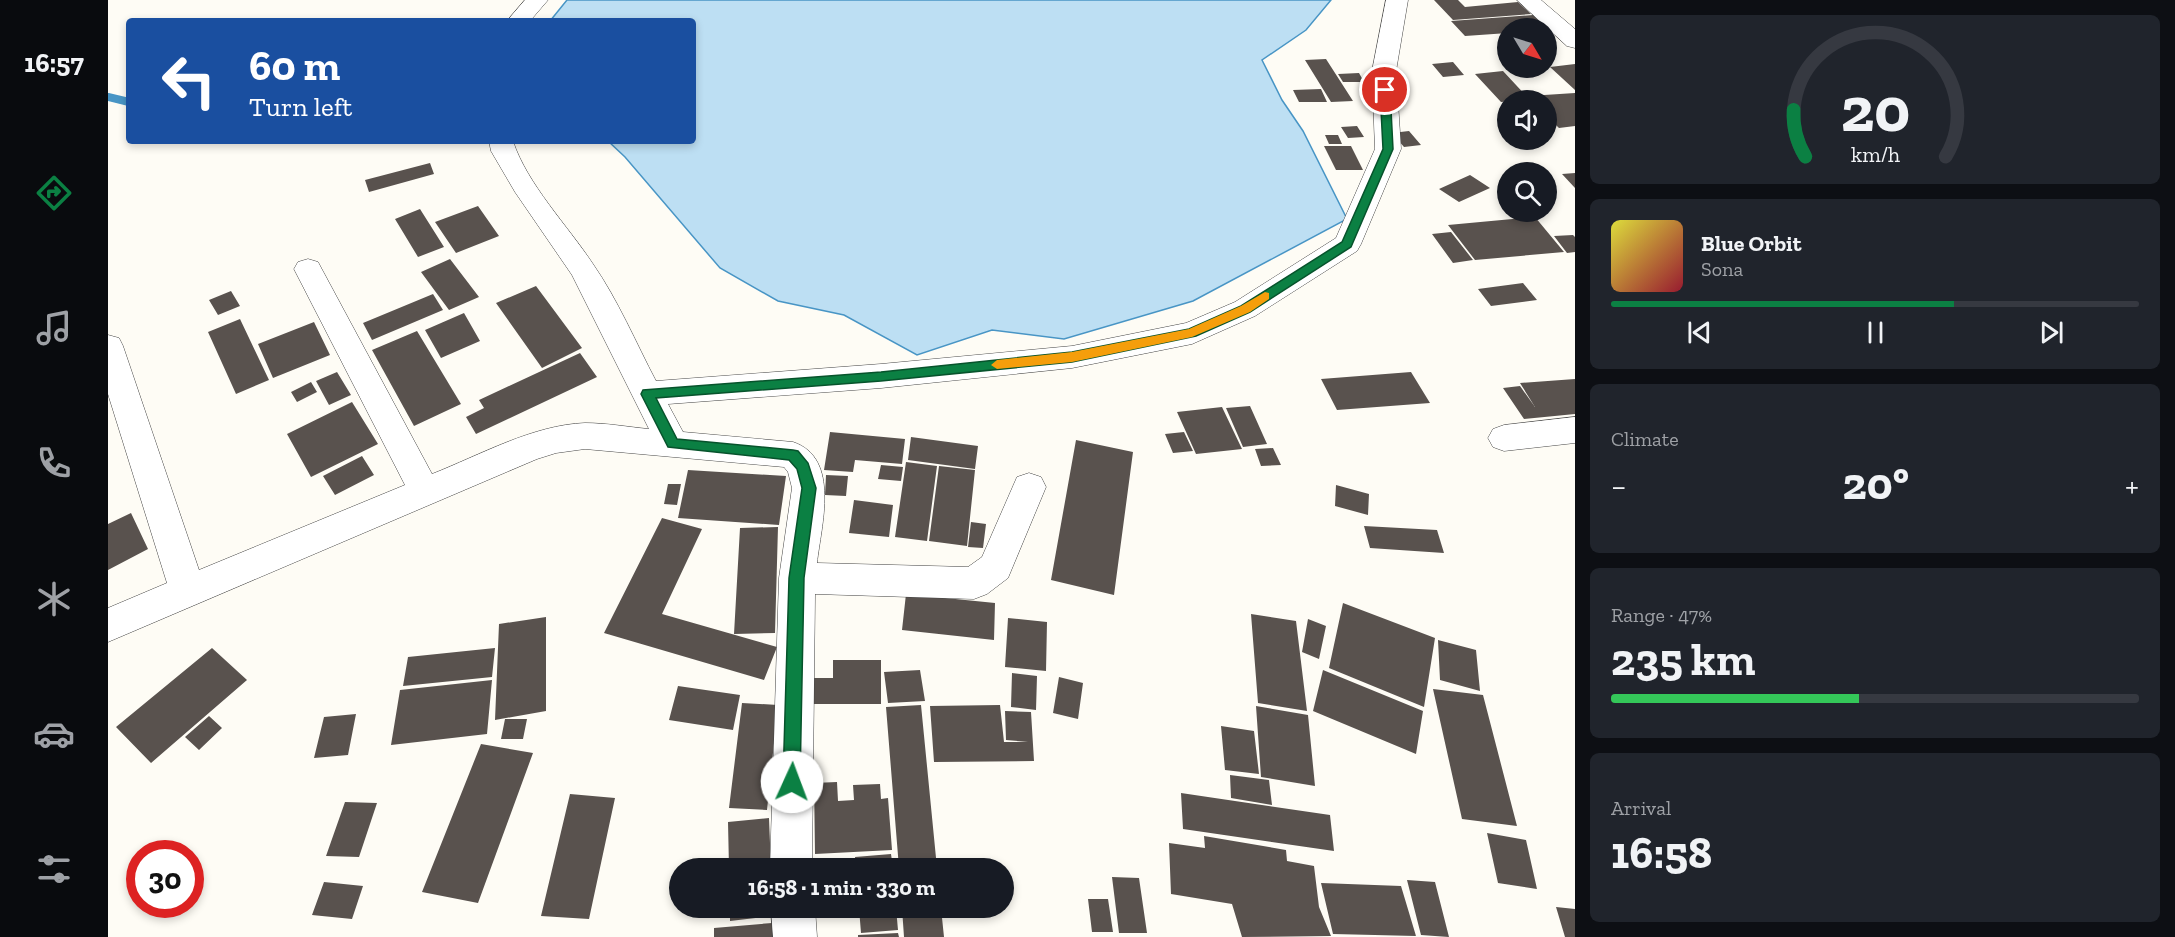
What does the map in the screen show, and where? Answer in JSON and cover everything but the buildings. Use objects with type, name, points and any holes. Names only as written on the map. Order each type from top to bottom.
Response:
[{"type":"street","points":[[521,18],[537,0]]},
{"type":"street","points":[[647,394],[881,376],[1072,357],[1192,333],[1245,309],[1347,244],[1388,149],[1384,71],[1397,0]]},
{"type":"street","points":[[1528,0],[1575,41]]},
{"type":"street","points":[[502,144],[528,192],[584,272],[673,444]]},
{"type":"street","points":[[308,269],[425,492]]},
{"type":"street","points":[[108,346],[188,592]]},
{"type":"street","points":[[1504,438],[1575,430]]},
{"type":"street","points":[[108,625],[527,449],[556,440],[585,436],[793,455],[804,467],[809,488],[797,578],[791,858]]},
{"type":"street","points":[[797,578],[974,583],[995,567],[1029,487]]},
{"type":"street","points":[[794,918],[795,937]]},
{"type":"water","points":[[567,0],[1331,0],[1306,30],[1262,60],[1282,100],[1303,131],[1347,219],[1193,301],[1064,339],[992,330],[917,355],[844,315],[778,301],[720,268],[625,157],[611,144],[696,144],[696,18],[552,18]]},
{"type":"waterway","points":[[108,97],[126,101]]},
{"type":"slow traffic","points":[[997,365],[1072,357],[1192,333],[1245,309],[1265,296]]},
{"type":"route","points":[[792,782],[797,578],[801,531],[809,488],[804,467],[793,455],[673,444],[647,394],[881,376],[1072,357],[1192,333],[1245,309],[1347,244],[1388,149],[1385,90]]}]
